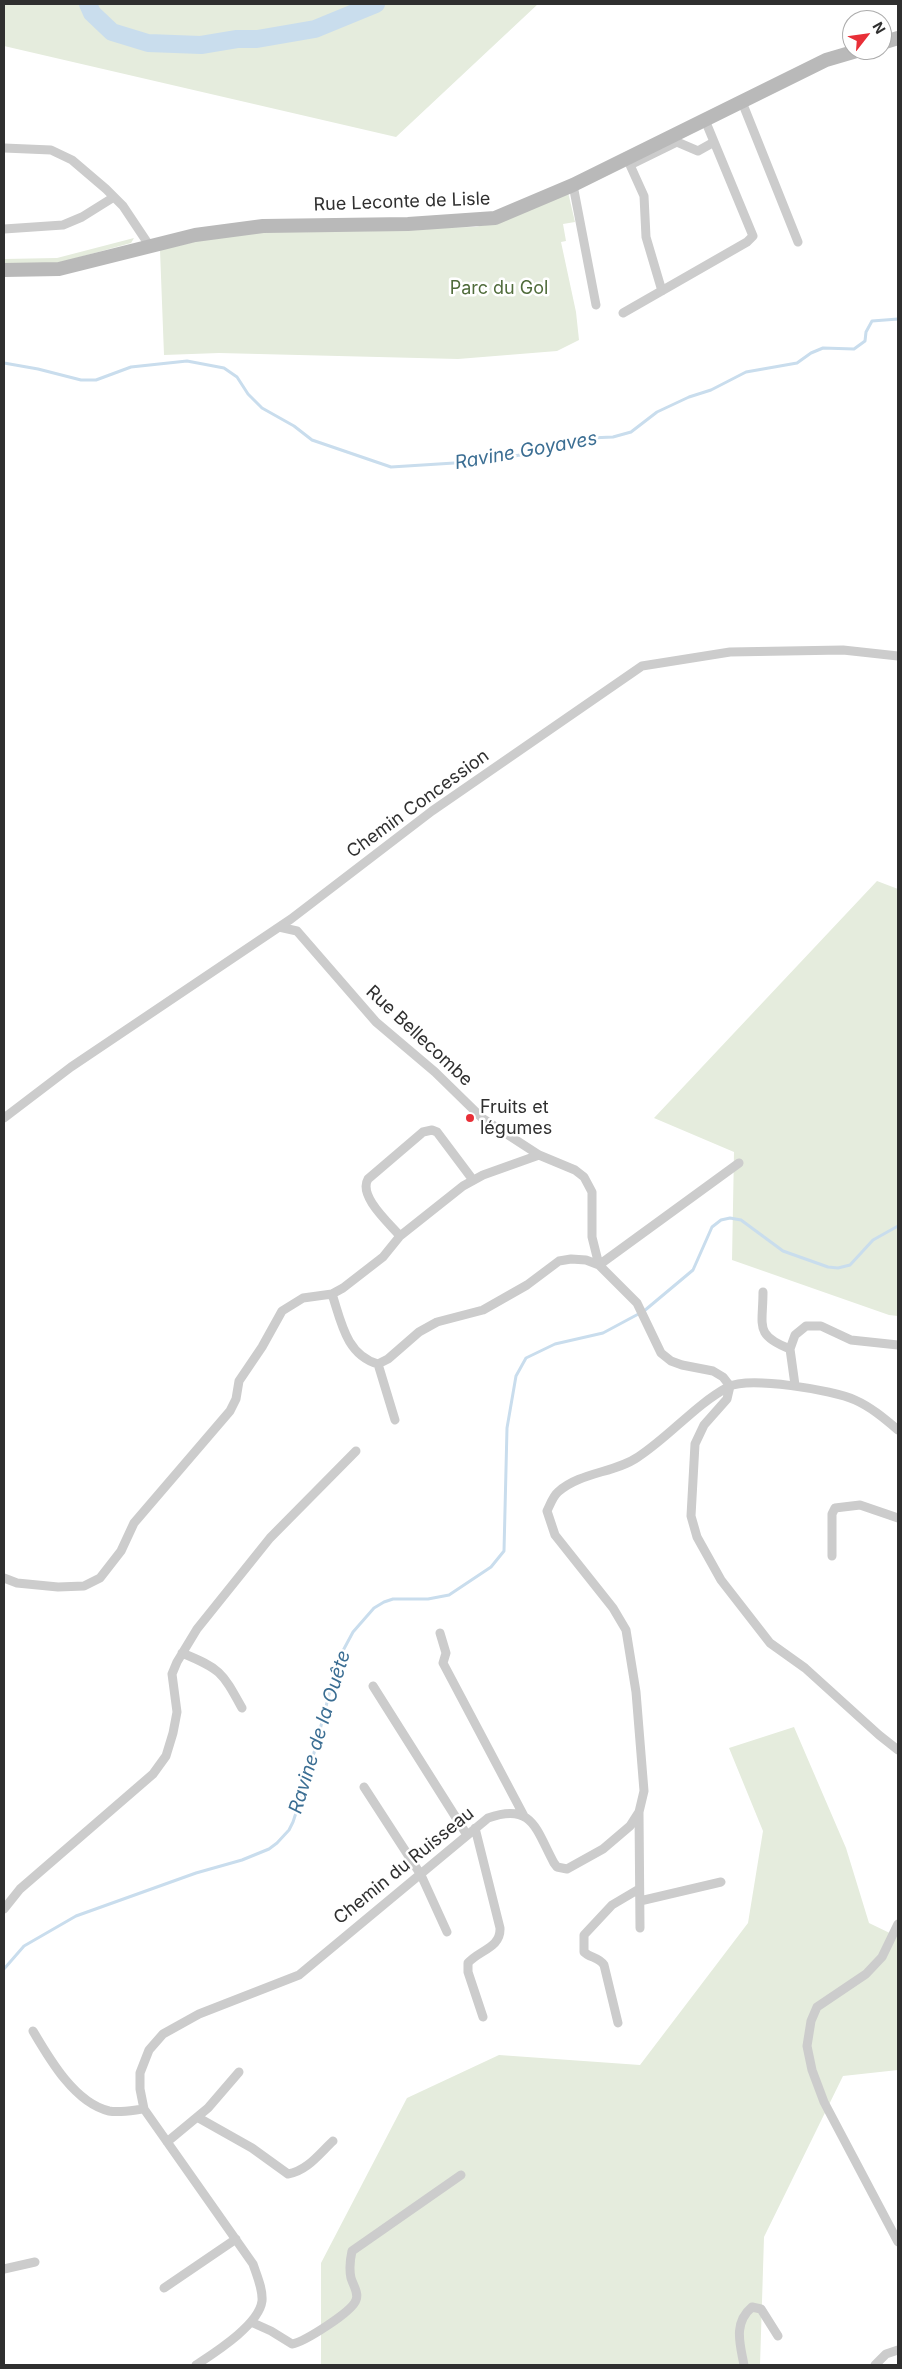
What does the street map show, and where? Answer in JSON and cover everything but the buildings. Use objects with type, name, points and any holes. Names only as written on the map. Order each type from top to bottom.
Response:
[{"type":"main road","name":"Rue Leconte de Lisle","points":[[4,270],[59,269],[195,235],[263,226],[482,220],[508,214],[573,186],[826,60],[842,55]]},
{"type":"street","points":[[742,102],[798,242]]},
{"type":"street","points":[[623,312],[748,242],[752,236],[705,120]]},
{"type":"street","points":[[662,291],[646,237],[644,196],[630,165],[677,142],[698,151],[714,142]]},
{"type":"street","points":[[4,148],[51,150],[72,160],[123,206],[149,245]]},
{"type":"street","points":[[573,186],[596,305]]},
{"type":"street","points":[[4,229],[63,225],[82,218],[114,197]]},
{"type":"street","name":"Chemin Concession","points":[[4,1118],[71,1067],[279,927],[432,810],[642,666],[730,652],[843,650],[898,656]]},
{"type":"street","name":"Rue Bellecombe","points":[[279,927],[296,931],[376,1022],[435,1072],[482,1118],[539,1155],[575,1170],[584,1177],[590,1185],[592,1237],[599,1265]]},
{"type":"street","points":[[400,1236],[372,1202],[365,1190],[365,1184],[368,1179],[423,1132],[432,1130],[437,1132],[473,1180]]},
{"type":"street","points":[[4,1578],[17,1583],[58,1587],[84,1586],[100,1578],[121,1551],[134,1522],[230,1410],[236,1399],[239,1381],[262,1347],[278,1315],[303,1298],[332,1294],[343,1288],[383,1257],[400,1236],[473,1180],[539,1155]]},
{"type":"street","points":[[599,1265],[739,1163]]},
{"type":"street","points":[[332,1294],[345,1334],[355,1349],[366,1360],[378,1364],[388,1359],[419,1332],[437,1322],[483,1310],[527,1285],[559,1261],[571,1259],[586,1260],[599,1265],[637,1303],[662,1353],[682,1365],[713,1371],[723,1377],[730,1386]]},
{"type":"street","points":[[763,1292],[762,1327],[764,1335],[772,1342],[790,1349]]},
{"type":"street","points":[[795,1385],[790,1349],[792,1341],[800,1330],[814,1325],[821,1326],[851,1340],[898,1345]]},
{"type":"street","points":[[378,1364],[395,1420]]},
{"type":"street","points":[[640,1928],[639,1812],[644,1791],[636,1692],[626,1630],[613,1608],[555,1535],[547,1511],[558,1492],[578,1481],[638,1457],[682,1420],[730,1386],[763,1383],[795,1385],[853,1399],[868,1407],[898,1430]]},
{"type":"street","points":[[730,1386],[727,1399],[704,1425],[695,1444],[691,1516],[697,1537],[721,1580],[770,1643],[805,1668],[898,1750]]},
{"type":"street","points":[[4,1909],[20,1889],[153,1774],[166,1756],[173,1733],[176,1712],[172,1674],[197,1629],[270,1538],[356,1451]]},
{"type":"street","points":[[832,1556],[832,1514],[835,1508],[860,1505],[898,1518]]},
{"type":"street","points":[[440,1633],[446,1653],[443,1663],[524,1816],[533,1825],[557,1867],[567,1869],[603,1849],[630,1826],[639,1812]]},
{"type":"street","points":[[182,1654],[208,1664],[219,1671],[242,1708]]},
{"type":"street","points":[[373,1686],[467,1835]]},
{"type":"street","points":[[364,1787],[421,1874],[447,1932]]},
{"type":"street","name":"Chemin du Ruisseau","points":[[196,2365],[218,2350],[251,2322],[259,2311],[261,2290],[253,2264],[144,2109],[140,2089],[140,2073],[149,2050],[163,2034],[199,2014],[299,1975],[488,1818],[504,1812],[518,1813],[524,1816]]},
{"type":"street","points":[[475,1828],[501,1937],[496,1944],[473,1956],[468,1963],[483,2017]]},
{"type":"street","points":[[640,1901],[721,1882]]},
{"type":"street","points":[[618,2023],[606,1970],[602,1961],[589,1957],[584,1952],[584,1935],[612,1905],[640,1889]]},
{"type":"street","points":[[898,1924],[882,1957],[871,1968],[817,2007],[811,2021],[807,2046],[812,2070],[824,2102],[898,2242]]},
{"type":"street","points":[[34,2032],[56,2070],[95,2106],[112,2112],[144,2109]]},
{"type":"street","points":[[167,2142],[197,2117],[239,2072]]},
{"type":"street","points":[[197,2117],[252,2148],[288,2174],[298,2172],[307,2166],[333,2140]]},
{"type":"street","points":[[251,2322],[271,2331],[292,2344],[301,2343],[350,2308],[357,2300],[357,2292],[350,2276],[352,2251],[461,2175]]},
{"type":"street","points":[[164,2288],[236,2238]]},
{"type":"street","points":[[4,2269],[35,2262]]},
{"type":"street","points":[[744,2365],[738,2332],[744,2314],[752,2307],[761,2309],[778,2336]]},
{"type":"street","points":[[875,2365],[886,2354],[898,2350]]},
{"type":"green space","points":[[4,4],[538,4],[396,137],[4,46]]},
{"type":"green space","name":"Parc du Gol","points":[[568,192],[575,222],[563,224],[566,241],[561,242],[576,312],[579,340],[557,351],[458,359],[219,353],[164,355],[160,250],[218,236],[288,230],[476,227],[512,217]]},
{"type":"green space","points":[[134,238],[131,243],[58,263],[4,266],[4,259],[57,258]]},
{"type":"green space","points":[[877,881],[898,889],[898,1316],[889,1315],[732,1260],[734,1152],[654,1118]]},
{"type":"green space","points":[[794,1727],[846,1848],[869,1923],[898,1937],[898,2070],[843,2076],[764,2237],[760,2365],[321,2365],[321,2263],[407,2098],[499,2055],[640,2065],[748,1923],[763,1831],[729,1748]]},
{"type":"waterway","points":[[88,4],[92,13],[112,32],[148,43],[201,45],[237,39],[257,39],[315,29],[376,4]]},
{"type":"waterway","name":"Ravine Goyaves","points":[[4,363],[81,380],[96,380],[131,367],[187,361],[224,368],[237,377],[248,394],[262,408],[294,426],[312,440],[391,467],[486,461],[537,452],[590,438],[613,437],[631,432],[657,412],[689,397],[711,390],[746,372],[797,363],[811,353],[823,348],[854,349],[865,341],[866,332],[872,321],[898,319]]},
{"type":"waterway","name":"Ravine de la Ouête","points":[[4,1969],[24,1946],[76,1916],[196,1873],[242,1860],[269,1849],[289,1830],[308,1776],[338,1660],[353,1632],[374,1608],[384,1602],[393,1599],[428,1599],[449,1595],[491,1567],[504,1551],[507,1428],[516,1376],[526,1358],[555,1344],[603,1333],[644,1311],[693,1270],[712,1227],[721,1220],[730,1218],[741,1220],[783,1251],[828,1267],[838,1268],[850,1265],[873,1240],[898,1226]]},
{"type":"place","name":"Fruits et légumes","points":[[470,1118]]}]
